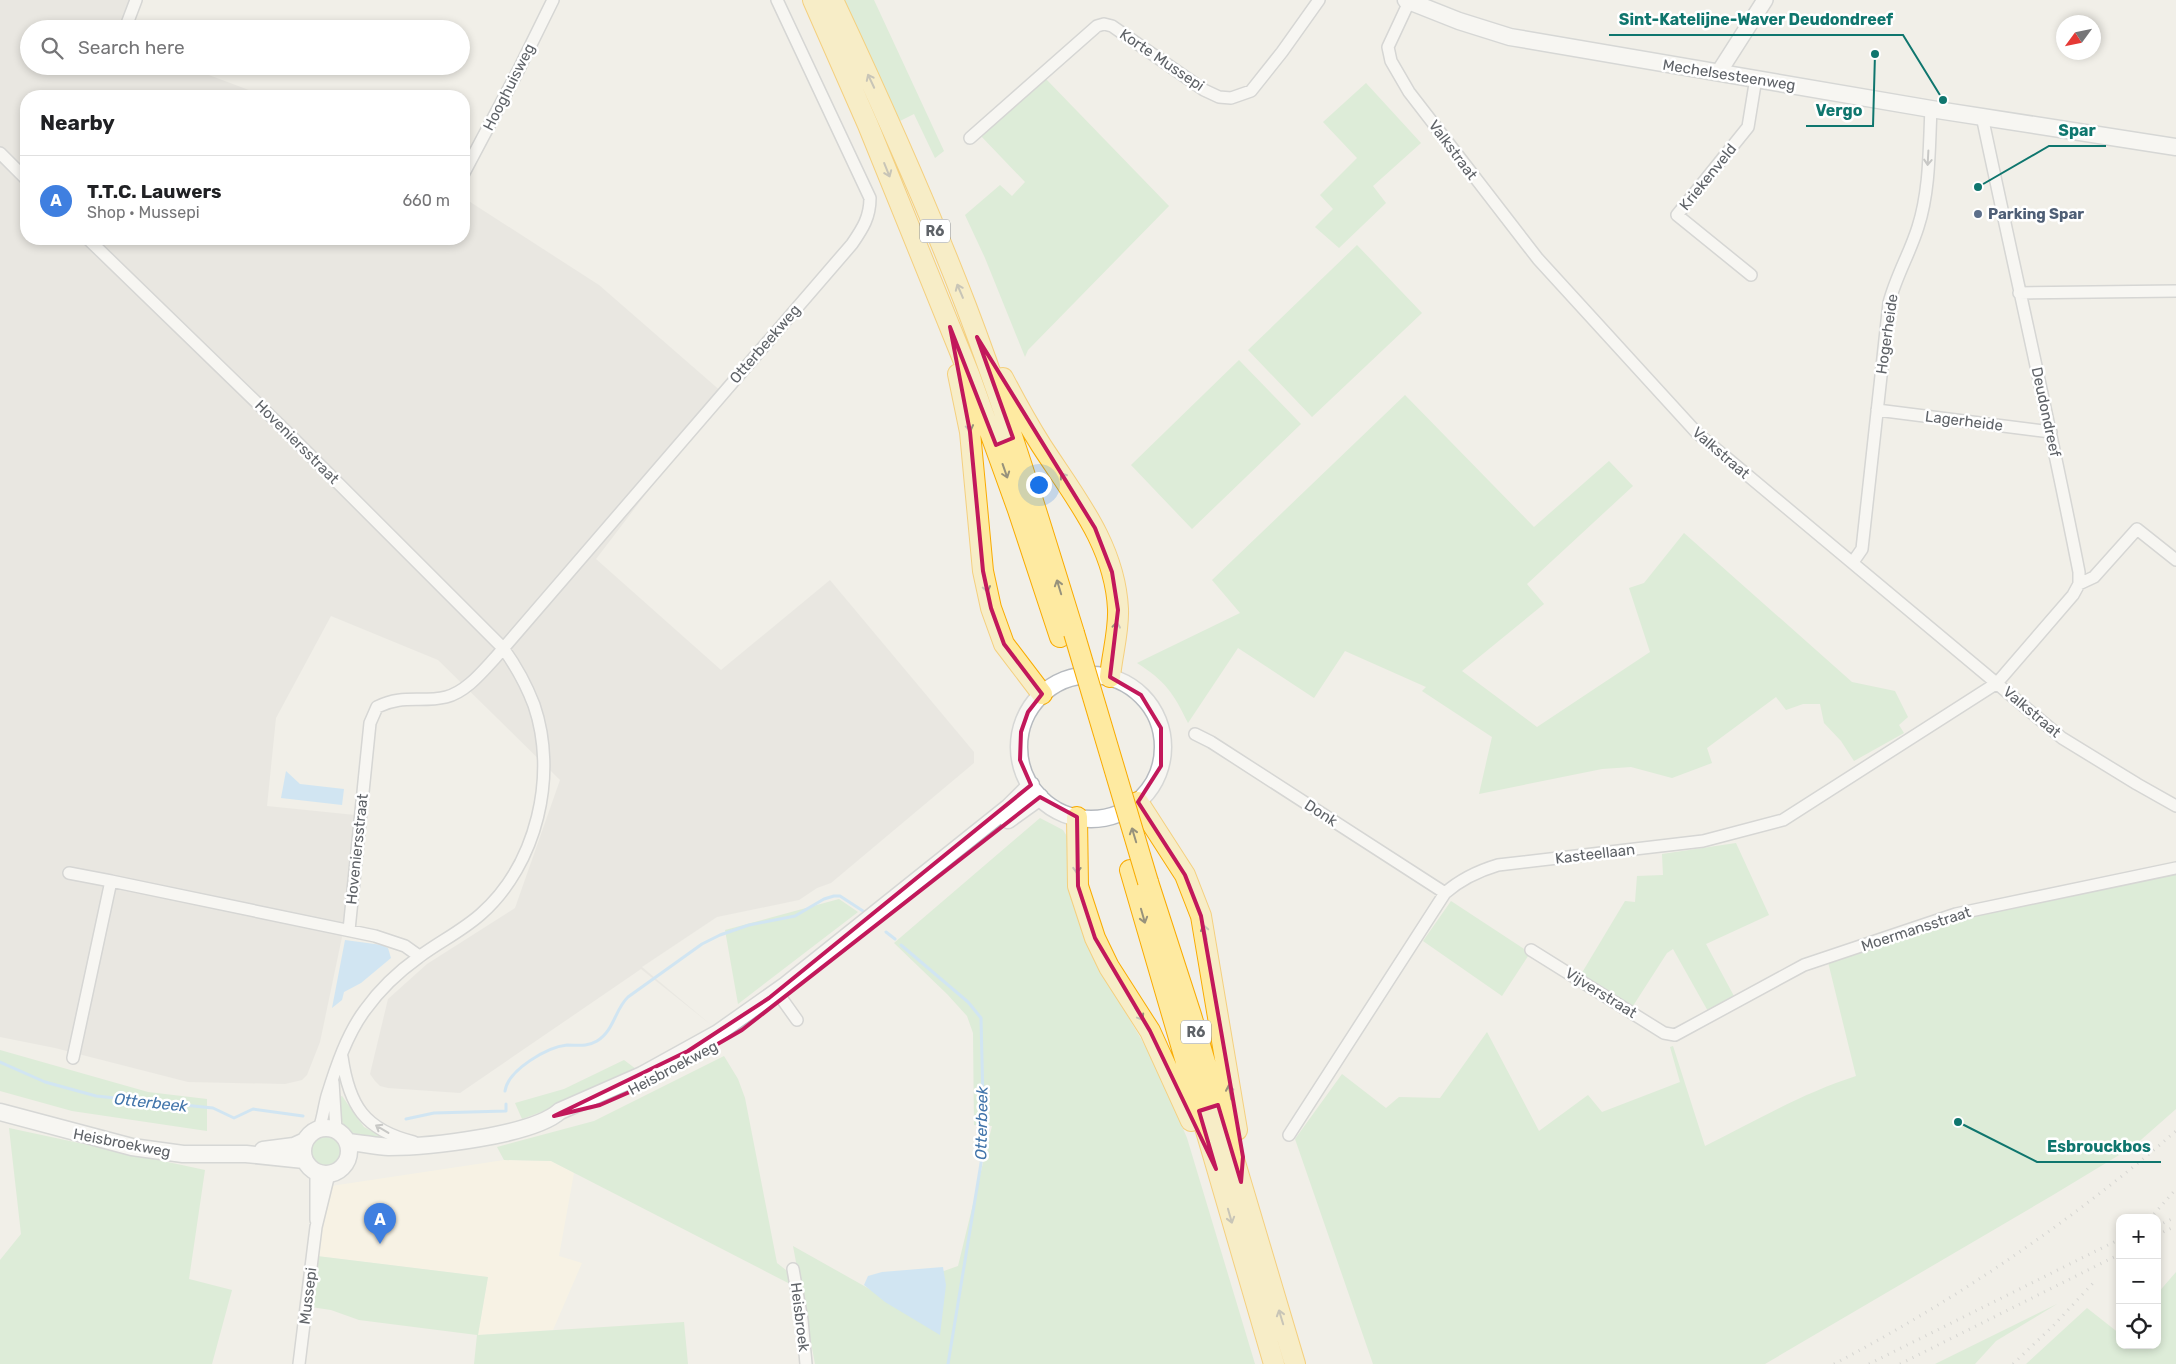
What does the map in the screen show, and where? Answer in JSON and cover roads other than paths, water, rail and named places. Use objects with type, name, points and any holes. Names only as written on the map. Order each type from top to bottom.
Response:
[{"type":"highway","name":"R6","points":[[813,0],[868,125],[950,327],[1067,635],[1148,882],[1295,1364]]},
{"type":"highway","name":"R6","points":[[833,0],[891,126],[977,337],[1020,460],[1130,870],[1274,1364]]},
{"type":"highway","points":[[950,327],[970,432],[977,481],[983,571],[996,628],[1004,644],[1042,694]]},
{"type":"highway","points":[[977,337],[989,351],[1015,402],[1095,528],[1112,572],[1118,610],[1110,677]]},
{"type":"highway","points":[[1138,802],[1185,875],[1201,916],[1231,1098],[1243,1157],[1241,1182]]},
{"type":"highway","points":[[1077,817],[1078,886],[1095,938],[1109,968],[1150,1031],[1197,1136],[1216,1169]]},
{"type":"main road","name":"Mechelsesteenweg","points":[[1408,1],[1459,22],[1510,37],[1647,62],[1756,78],[1931,109],[2176,147]]},
{"type":"main road","points":[[1086,675],[1110,677],[1126,684],[1141,695],[1155,713],[1161,728],[1163,741],[1161,766],[1148,792],[1138,802],[1114,816],[1090,819],[1077,817],[1051,806],[1035,791],[1020,760],[1021,732],[1028,712],[1042,694],[1056,684],[1073,677],[1086,675]]},
{"type":"main road","name":"Heisbroekweg","points":[[246,1154],[294,1146],[305,1141],[308,1136],[318,1129],[344,1143],[388,1147],[427,1145],[490,1136],[554,1116],[560,1111],[642,1075],[688,1051],[780,996],[954,857],[1009,807],[1035,791]]},
{"type":"main road","name":"Heisbroekweg","points":[[0,1112],[132,1148],[183,1154],[246,1154],[304,1160]]},
{"type":"main road","points":[[305,1141],[303,1147],[304,1160],[322,1173],[343,1166],[344,1143]]},
{"type":"street","points":[[128,20],[136,0]]},
{"type":"street","name":"Hooghuisweg","points":[[470,162],[553,0]]},
{"type":"street","name":"Otterbeekweg","points":[[503,648],[845,251],[866,222],[870,211],[870,198],[777,0]]},
{"type":"street","name":"Korte Mussepi","points":[[970,138],[1097,26],[1104,24],[1112,26],[1204,90],[1220,97],[1231,98],[1251,91],[1282,52],[1318,0]]},
{"type":"street","points":[[1719,72],[1764,0]]},
{"type":"street","name":"Valkstraat","points":[[1408,1],[1388,47],[1391,61],[1409,92],[1538,259],[1697,433],[2062,738],[2136,784],[2176,806]]},
{"type":"street","name":"Kriekenveld","points":[[1751,275],[1677,216],[1748,127],[1756,78]]},
{"type":"street","name":"Hogerheide","points":[[1853,562],[1862,549],[1889,302],[1896,279],[1918,228],[1928,170],[1931,109]]},
{"type":"street","name":"Deudondreef","points":[[1982,116],[2019,293],[2051,432],[2079,572],[2079,584]]},
{"type":"street","points":[[0,153],[20,173]]},
{"type":"street","name":"Hoveniersstraat","points":[[94,245],[294,438],[503,648],[525,684],[540,731],[544,756],[543,785],[534,830],[516,870],[483,912],[465,927],[419,956],[392,978],[364,1010],[352,1031],[342,1055],[318,1129]]},
{"type":"street","points":[[2019,293],[2176,291]]},
{"type":"street","name":"Lagerheide","points":[[1877,410],[2051,432]]},
{"type":"street","points":[[1997,683],[2073,595],[2079,584],[2094,577],[2137,529],[2176,560]]},
{"type":"street","name":"Hoveniersstraat","points":[[348,930],[370,723],[377,707],[391,700],[447,697],[470,684],[503,648]]},
{"type":"street","name":"Kasteellaan","points":[[1289,1135],[1445,893],[1458,882],[1479,871],[1498,865],[1703,841],[1783,820],[1997,683]]},
{"type":"street","name":"Donk","points":[[1195,734],[1211,742],[1445,893]]},
{"type":"street","name":"Moermansstraat","points":[[1672,1035],[1678,1034],[1804,965],[1947,917],[2176,868]]},
{"type":"street","points":[[68,873],[391,940],[405,946],[419,956]]},
{"type":"street","points":[[73,1058],[111,881]]},
{"type":"street","name":"Vijverstraat","points":[[1531,950],[1664,1033],[1672,1035]]},
{"type":"street","points":[[780,996],[797,1020]]},
{"type":"street","points":[[342,1055],[349,1091],[362,1114],[382,1130],[400,1139],[427,1145]]},
{"type":"street","name":"Hoveniersstraat","points":[[333,1082],[344,1143]]},
{"type":"street","name":"Mussepi","points":[[299,1364],[322,1173]]},
{"type":"street","name":"Heisbroek","points":[[793,1269],[802,1320],[806,1364]]},
{"type":"water","points":[[286,771],[300,784],[344,789],[342,805],[281,798]]},
{"type":"water","points":[[345,940],[382,945],[388,948],[391,958],[361,983],[344,992],[342,1000],[332,1008]]},
{"type":"water","points":[[943,1267],[946,1285],[940,1335],[885,1302],[864,1285],[868,1276],[882,1272]]},
{"type":"waterway","name":"Otterbeek","points":[[505,1091],[513,1075],[539,1055],[567,1045],[586,1045],[603,1037],[628,997],[702,944],[720,935],[749,925],[795,916],[824,899],[834,896],[840,896],[863,911]]},
{"type":"waterway","name":"Otterbeek","points":[[886,932],[895,939]]},
{"type":"waterway","name":"Otterbeek","points":[[901,945],[968,1002],[981,1018],[984,1145],[948,1364]]},
{"type":"waterway","name":"Otterbeek","points":[[0,1062],[45,1082],[96,1096],[213,1108],[234,1118],[253,1109],[303,1116]]},
{"type":"waterway","name":"Otterbeek","points":[[406,1119],[434,1113],[506,1111],[506,1104]]},
{"type":"railway","points":[[1834,1364],[1924,1313],[2012,1257],[2096,1196],[2176,1131]]},
{"type":"railway","points":[[2154,1214],[2176,1189]]},
{"type":"railway","points":[[2161,1224],[2176,1217]]},
{"type":"railway","points":[[2161,1233],[2176,1226]]},
{"type":"railway","points":[[1869,1364],[2116,1241]]},
{"type":"railway","points":[[1900,1364],[2116,1256]]},
{"type":"railway","points":[[2013,1364],[2053,1326],[2096,1280]]},
{"type":"place","name":"Vergo","points":[[1875,54]]},
{"type":"place","name":"Sint-Katelijne-Waver Deudondreef","points":[[1943,100]]},
{"type":"place","name":"Spar","points":[[1978,187]]},
{"type":"place","name":"Parking Spar","points":[[1978,214]]},
{"type":"place","name":"Esbrouckbos","points":[[1958,1122]]},
{"type":"place","name":"T.T.C. Lauwers","points":[[380,1244]]}]
